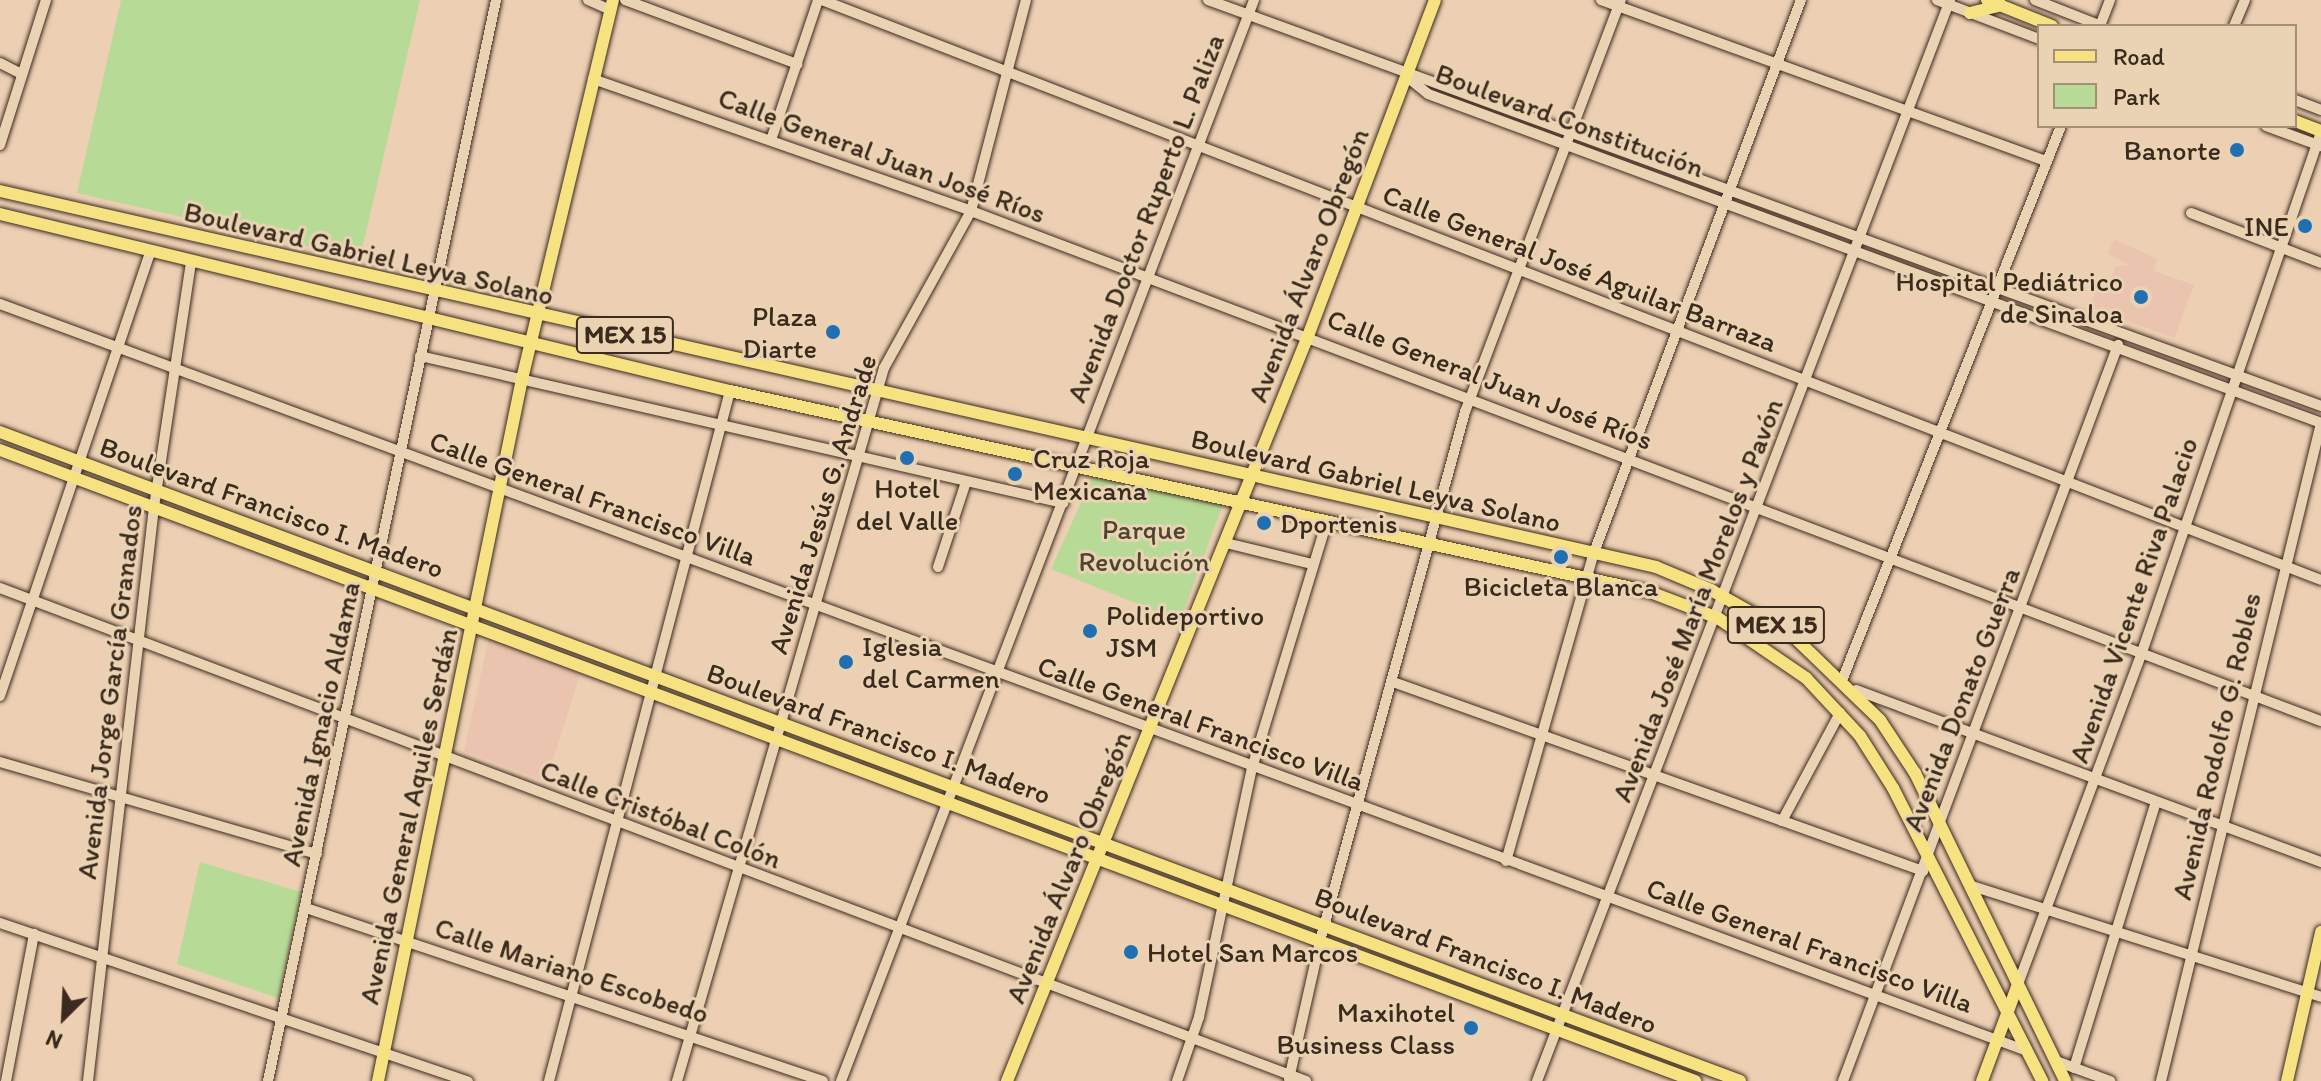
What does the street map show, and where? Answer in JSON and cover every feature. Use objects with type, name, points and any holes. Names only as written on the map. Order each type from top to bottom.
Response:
[{"type":"main road","name":"Avenida Álvaro Obregón","points":[[1007,1081],[1308,336],[1435,0]]},
{"type":"main road","points":[[1987,0],[2047,24]]},
{"type":"main road","name":"Avenida General Aquiles Serdán","points":[[378,1081],[522,379],[612,5]]},
{"type":"main road","points":[[1970,13],[2001,5]]},
{"type":"main road","points":[[2297,122],[2321,131]]},
{"type":"main road","name":"Boulevard Gabriel Leyva Solano","points":[[0,191],[537,316],[877,389],[1436,520],[1656,567],[1723,596],[1793,636],[1856,690],[1898,744],[1941,824],[2065,1081]]},
{"type":"main road","name":"Boulevard Gabriel Leyva Solano","points":[[0,214],[191,263],[730,391],[1650,592],[1718,618],[1777,655],[1840,713],[1893,788],[1925,864],[2042,1081]]},
{"type":"main road","name":"Boulevard Francisco I. Madero","points":[[0,432],[1740,1081]]},
{"type":"main road","name":"Boulevard Francisco I. Madero","points":[[0,450],[1695,1081]]},
{"type":"main road","points":[[2287,1081],[2321,932]]},
{"type":"main road","name":"Avenida Vicente Riva Palacio","points":[[1982,1081],[2018,984]]},
{"type":"street","points":[[0,145],[46,0]]},
{"type":"street","name":"Avenida Ignacio Aldama","points":[[268,1081],[378,572],[427,319],[436,291],[496,0]]},
{"type":"street","points":[[588,0],[612,5]]},
{"type":"street","points":[[625,0],[797,64]]},
{"type":"street","points":[[771,140],[820,0]]},
{"type":"street","name":"Calle General José Aguilar Barraza","points":[[820,0],[2321,580]]},
{"type":"street","name":"Avenida Jesús G. Andrade","points":[[677,1081],[859,460],[877,389],[971,211],[1026,0]]},
{"type":"street","points":[[1208,0],[1406,76]]},
{"type":"street","name":"Avenida Doctor Ruperto L. Paliza","points":[[841,1081],[957,789],[998,673],[1152,278],[1254,0]]},
{"type":"street","points":[[1601,0],[1620,3],[2046,161]]},
{"type":"street","points":[[1506,861],[1593,555],[1627,456],[1801,0]]},
{"type":"street","points":[[1937,0],[1949,2],[2037,38]]},
{"type":"street","points":[[2035,0],[2095,24]]},
{"type":"street","points":[[2101,24],[2110,0]]},
{"type":"street","points":[[2235,24],[2245,0]]},
{"type":"street","name":"Avenida José María Morelos y Pavón","points":[[1537,1081],[1606,896],[1718,618],[1723,596],[1949,2]]},
{"type":"street","points":[[1289,1078],[1324,924],[1470,397],[1620,3]]},
{"type":"street","points":[[0,63],[22,74]]},
{"type":"street","name":"Boulevard Constitución","points":[[1406,76],[1427,78],[2321,406]]},
{"type":"street","name":"Boulevard Constitución","points":[[1406,76],[1428,94],[2321,423]]},
{"type":"street","name":"Calle General Juan José Ríos","points":[[593,79],[971,211],[1152,278],[2321,721]]},
{"type":"street","points":[[2297,101],[2321,110]]},
{"type":"street","points":[[1843,678],[1989,301],[2060,128]]},
{"type":"street","points":[[2272,128],[2319,145]]},
{"type":"street","name":"Avenida Vicente Riva Palacio","points":[[2018,984],[2142,652],[2319,145],[2321,131]]},
{"type":"street","points":[[2191,213],[2321,263]]},
{"type":"street","points":[[0,696],[71,476],[79,461],[150,253]]},
{"type":"street","name":"Avenida Jorge García Granados","points":[[88,1081],[154,507],[191,263]]},
{"type":"street","name":"Calle General Francisco Villa","points":[[0,304],[1252,768],[2027,1051]]},
{"type":"street","name":"Avenida Donato Guerra","points":[[1843,1081],[1974,736],[2121,333]]},
{"type":"street","points":[[420,356],[720,429],[1063,503]]},
{"type":"street","points":[[549,1081],[730,391]]},
{"type":"street","name":"Avenida Rodolfo G. Robles","points":[[2161,1081],[2251,695],[2321,423]]},
{"type":"street","points":[[938,567],[966,482]]},
{"type":"street","points":[[1177,1081],[1194,1040],[1252,768],[1327,521]]},
{"type":"street","points":[[1226,543],[1312,564]]},
{"type":"street","name":"Calle Cristóbal Colón","points":[[0,588],[1289,1078],[1306,1081]]},
{"type":"street","points":[[1393,682],[1782,821],[1925,864]]},
{"type":"street","points":[[1856,690],[2155,805],[2321,862]]},
{"type":"street","points":[[1782,821],[1840,713]]},
{"type":"street","points":[[0,762],[317,854]]},
{"type":"street","points":[[2074,1068],[2155,805]]},
{"type":"street","points":[[1972,886],[2321,997]]},
{"type":"street","name":"Calle Mariano Escobedo","points":[[306,908],[691,1034],[823,1081]]},
{"type":"street","points":[[0,923],[468,1081]]},
{"type":"street","points":[[6,1081],[34,934]]},
{"type":"street","points":[[2056,1061],[2110,1081]]},
{"type":"shaded area","name":"Hospital Pediátrico de Sinaloa","points":[[2114,239],[2157,259],[2154,271],[2194,285],[2174,338],[2090,307],[2098,284],[2108,287],[2116,266],[2130,265],[2108,254]]},
{"type":"shaded area","points":[[489,638],[581,672],[546,781],[464,751]]},
{"type":"green space","points":[[121,0],[420,0],[360,258],[77,193]]},
{"type":"green space","name":"Parque Revolución","points":[[1092,478],[1223,504],[1180,621],[1051,569]]},
{"type":"green space","points":[[200,862],[301,892],[278,998],[177,964]]},
{"type":"place","name":"Banorte","points":[[2237,150]]},
{"type":"place","name":"INE","points":[[2305,226]]},
{"type":"place","name":"Hospital Pediátrico de Sinaloa","points":[[2141,297]]},
{"type":"place","name":"Plaza Diarte","points":[[833,332]]},
{"type":"place","name":"Hotel del Valle","points":[[907,458]]},
{"type":"place","name":"Cruz Roja Mexicana","points":[[1015,474]]},
{"type":"place","name":"Dportenis","points":[[1264,523]]},
{"type":"place","name":"Bicicleta Blanca","points":[[1561,557]]},
{"type":"place","name":"Polideportivo JSM","points":[[1090,631]]},
{"type":"place","name":"Iglesia del Carmen","points":[[846,662]]},
{"type":"place","name":"Hotel San Marcos","points":[[1131,952]]},
{"type":"place","name":"Maxihotel Business Class","points":[[1471,1028]]}]
